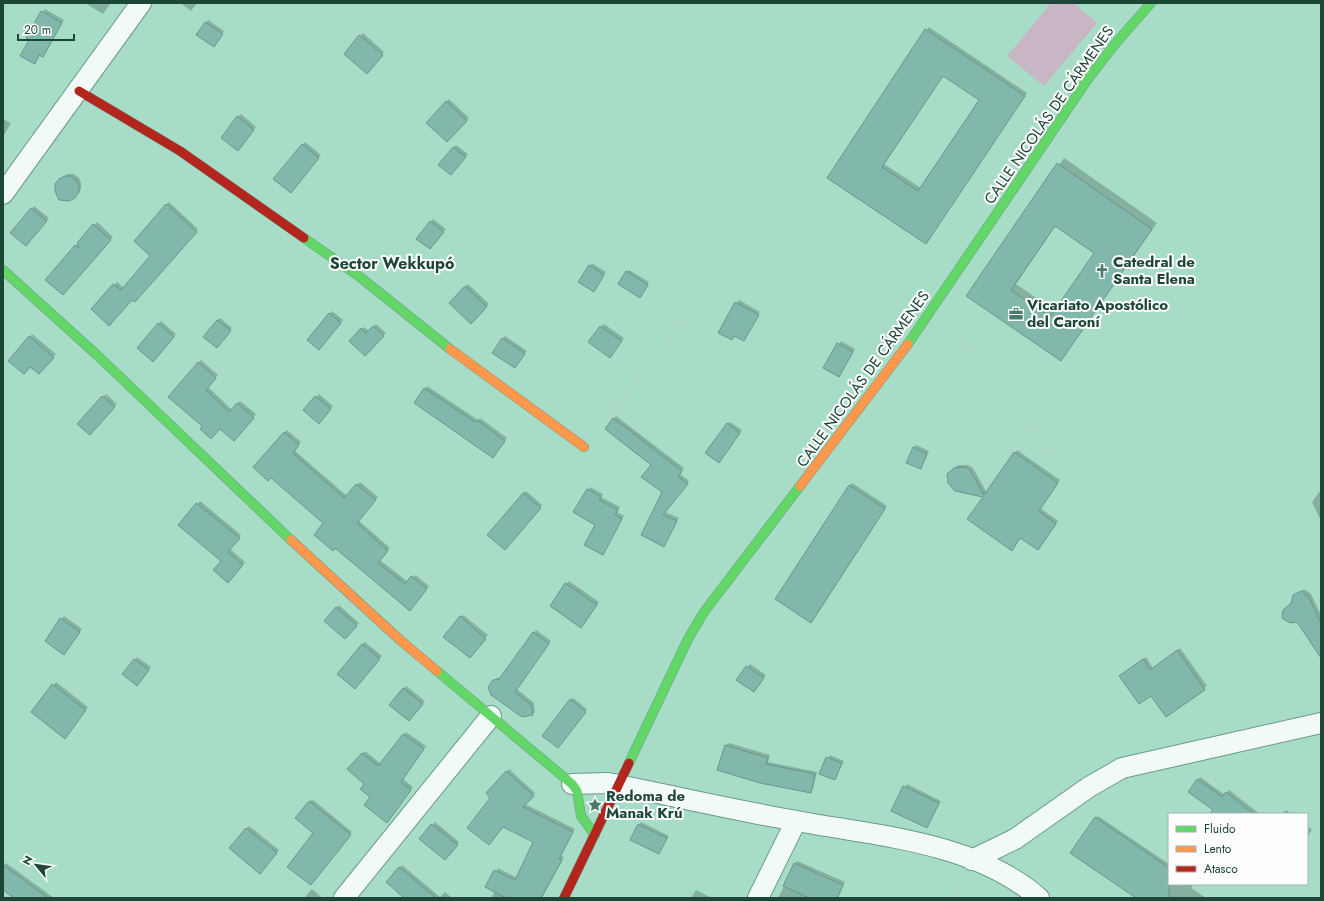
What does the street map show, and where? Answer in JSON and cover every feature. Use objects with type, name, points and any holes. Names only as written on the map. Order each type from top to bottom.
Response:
[{"type":"street","points":[[3,194],[141,3]]},
{"type":"street","name":"CALLE NICOLÁS DE CÁRMENES","points":[[564,898],[688,639],[704,612],[929,314],[1088,79],[1115,44],[1151,3]]},
{"type":"street","points":[[79,90],[180,151],[348,268],[424,330],[584,447]]},
{"type":"street","points":[[3,270],[97,355],[206,462],[339,585],[400,640],[572,784],[577,791],[580,816],[595,835]]},
{"type":"street","points":[[344,898],[491,716]]},
{"type":"street","points":[[972,860],[1014,839],[1089,786],[1122,768],[1321,723]]},
{"type":"street","points":[[572,784],[608,783],[796,821],[885,836],[933,847],[997,870],[1039,898]]},
{"type":"street","points":[[758,898],[796,821]]},
{"type":"path","points":[[929,314],[955,335],[994,375],[1032,421],[1054,458]]},
{"type":"path","points":[[584,447],[690,315]]},
{"type":"shaded area","points":[[1051,3],[1074,3],[1097,23],[1044,86],[1007,56]]},
{"type":"building","points":[[41,11],[62,23],[43,57],[39,55],[35,64],[20,56],[29,40],[26,38]]},
{"type":"building","points":[[205,22],[223,34],[214,47],[196,35]]},
{"type":"building","points":[[925,29],[1025,96],[926,244],[827,178]],"holes":[[[943,76],[979,100],[918,191],[882,167]]]},
{"type":"building","points":[[359,35],[383,55],[367,74],[344,54]]},
{"type":"building","points":[[446,101],[467,121],[447,142],[426,123]]},
{"type":"building","points":[[237,116],[254,130],[238,151],[221,138]]},
{"type":"building","points":[[302,144],[319,158],[291,193],[273,179]]},
{"type":"building","points":[[453,147],[466,157],[451,175],[438,165]]},
{"type":"building","name":"Catedral de Santa Elena","points":[[1057,163],[1152,229],[1061,361],[966,296]],"holes":[[[1055,226],[1094,253],[1050,317],[1011,290]]]},
{"type":"building","points":[[65,176],[71,176],[76,180],[79,186],[79,192],[75,198],[69,201],[59,200],[55,191],[55,184],[59,179]]},
{"type":"building","points":[[166,204],[197,232],[135,302],[132,300],[109,326],[91,309],[113,284],[121,290],[150,256],[134,241]]},
{"type":"building","points":[[31,208],[47,221],[26,246],[10,233]]},
{"type":"building","points":[[430,221],[444,232],[430,249],[416,239]]},
{"type":"building","points":[[93,224],[111,240],[63,295],[45,280],[75,245],[79,248],[77,243]]},
{"type":"building","points":[[589,265],[604,275],[594,292],[578,282]]},
{"type":"building","points":[[626,271],[648,285],[640,298],[618,284]]},
{"type":"building","points":[[465,286],[487,307],[471,324],[449,303]]},
{"type":"building","points":[[735,302],[759,315],[744,341],[734,336],[732,340],[718,333]]},
{"type":"building","points":[[329,313],[341,323],[319,350],[307,340]]},
{"type":"building","points":[[217,320],[231,331],[217,348],[203,337]]},
{"type":"building","points":[[158,323],[174,337],[153,362],[137,348]]},
{"type":"building","points":[[373,326],[384,336],[365,356],[349,341],[361,328],[366,333]]},
{"type":"building","points":[[600,326],[622,341],[610,358],[588,342]]},
{"type":"building","points":[[29,336],[54,358],[39,374],[30,367],[24,374],[8,361]]},
{"type":"building","points":[[502,338],[525,354],[515,368],[492,353]]},
{"type":"building","points":[[837,343],[853,352],[839,377],[823,368]]},
{"type":"building","points":[[198,362],[216,378],[206,390],[229,412],[237,403],[254,418],[234,441],[220,429],[211,439],[200,429],[202,426],[168,397]]},
{"type":"building","points":[[424,388],[475,422],[477,420],[505,441],[493,458],[414,403]]},
{"type":"building","points":[[102,396],[115,407],[90,435],[77,424]]},
{"type":"building","points":[[315,396],[331,409],[319,424],[303,410]]},
{"type":"building","points":[[613,418],[682,471],[678,477],[688,484],[663,515],[677,521],[664,547],[641,535],[662,492],[641,477],[651,465],[605,429]]},
{"type":"building","points":[[727,423],[740,433],[719,463],[705,453]]},
{"type":"building","points":[[284,432],[299,445],[293,453],[344,498],[356,484],[376,500],[357,523],[388,551],[378,563],[405,584],[411,576],[427,589],[410,611],[335,548],[333,551],[314,535],[323,523],[271,478],[268,481],[253,467]]},
{"type":"building","points":[[913,447],[927,454],[921,469],[906,463]]},
{"type":"building","points":[[1014,452],[1058,483],[1039,511],[1056,524],[1038,550],[1020,538],[1012,551],[967,519],[983,497],[955,491],[948,483],[947,474],[954,468],[965,467],[970,470],[984,495]]},
{"type":"building","points":[[849,485],[885,509],[811,623],[775,599]]},
{"type":"building","points":[[587,489],[601,497],[599,500],[618,510],[615,515],[622,519],[603,555],[584,545],[595,525],[573,512]]},
{"type":"building","points":[[523,493],[541,508],[505,550],[487,535]]},
{"type":"building","points":[[196,503],[240,538],[228,552],[243,565],[228,583],[213,570],[221,561],[178,525]]},
{"type":"building","points":[[565,583],[597,605],[581,628],[550,606]]},
{"type":"building","points":[[1301,591],[1308,596],[1321,623],[1321,658],[1297,622],[1290,623],[1282,618],[1283,610],[1291,603],[1293,595]]},
{"type":"building","points":[[336,607],[357,626],[345,639],[324,621]]},
{"type":"building","points":[[460,616],[486,639],[470,658],[443,637]]},
{"type":"building","points":[[60,618],[80,632],[64,655],[45,641]]},
{"type":"building","points":[[533,632],[549,644],[515,692],[531,705],[533,715],[522,717],[491,695],[488,687],[493,680],[499,679]]},
{"type":"building","points":[[362,644],[380,659],[355,689],[337,674]]},
{"type":"building","points":[[1177,650],[1205,690],[1166,717],[1151,696],[1139,704],[1119,676],[1143,659],[1150,670]]},
{"type":"building","points":[[134,659],[149,670],[137,686],[122,674]]},
{"type":"building","points":[[746,666],[764,678],[754,692],[736,680]]},
{"type":"building","points":[[52,684],[86,710],[65,739],[31,712]]},
{"type":"building","points":[[403,688],[423,704],[409,721],[389,705]]},
{"type":"building","points":[[570,699],[586,712],[558,748],[542,736]]},
{"type":"building","points":[[403,734],[424,749],[401,782],[411,790],[387,823],[364,805],[370,797],[360,789],[364,784],[347,769],[362,753],[378,766]]},
{"type":"building","points":[[725,745],[768,758],[766,764],[815,774],[811,793],[760,783],[717,770]]},
{"type":"building","points":[[826,757],[842,763],[835,780],[819,774]]},
{"type":"building","points":[[506,771],[534,796],[523,807],[573,832],[559,859],[562,860],[541,898],[506,898],[485,887],[494,870],[515,880],[533,842],[503,827],[489,845],[467,828],[490,798],[486,793]]},
{"type":"building","points":[[1197,779],[1222,797],[1226,792],[1253,813],[1210,813],[1213,810],[1188,792]]},
{"type":"building","points":[[903,786],[939,803],[927,828],[891,811]]},
{"type":"building","points":[[309,801],[351,835],[311,885],[287,867],[313,833],[295,818]]},
{"type":"building","points":[[1095,817],[1168,867],[1169,898],[1136,898],[1070,853]]},
{"type":"building","points":[[431,824],[458,845],[445,860],[419,839]]},
{"type":"building","points":[[638,824],[667,838],[659,854],[630,840]]},
{"type":"building","points":[[246,828],[277,853],[260,874],[229,848]]},
{"type":"building","points":[[794,863],[843,885],[837,898],[809,898],[783,886]]},
{"type":"building","points":[[3,865],[48,898],[14,898],[3,890]]},
{"type":"building","points":[[399,867],[436,898],[404,898],[386,882]]},
{"type":"traffic: fast","points":[[908,344],[1088,79],[1115,44],[1151,3]]},
{"type":"traffic: fast","points":[[304,238],[360,277],[450,349]]},
{"type":"traffic: fast","points":[[3,270],[97,355],[291,540]]},
{"type":"traffic: fast","points":[[629,763],[688,639],[704,612],[800,486]]},
{"type":"traffic: fast","points":[[437,671],[572,784],[577,791],[581,816],[595,835]]},
{"type":"traffic: slow","points":[[800,486],[908,344]]},
{"type":"traffic: slow","points":[[450,349],[584,447]]},
{"type":"traffic: slow","points":[[291,540],[400,640],[437,671]]},
{"type":"traffic: jam","points":[[79,91],[180,151],[304,238]]},
{"type":"traffic: jam","points":[[564,898],[629,763]]},
{"type":"place","name":"Catedral de Santa Elena","points":[[1102,271]]},
{"type":"place","name":"Vicariato Apostólico del Caroní","points":[[1016,314]]},
{"type":"place","name":"Redoma de Manak Krú","points":[[595,805]]},
{"type":"district","name":"Sector Wekkupó","points":[[392,263]]}]
